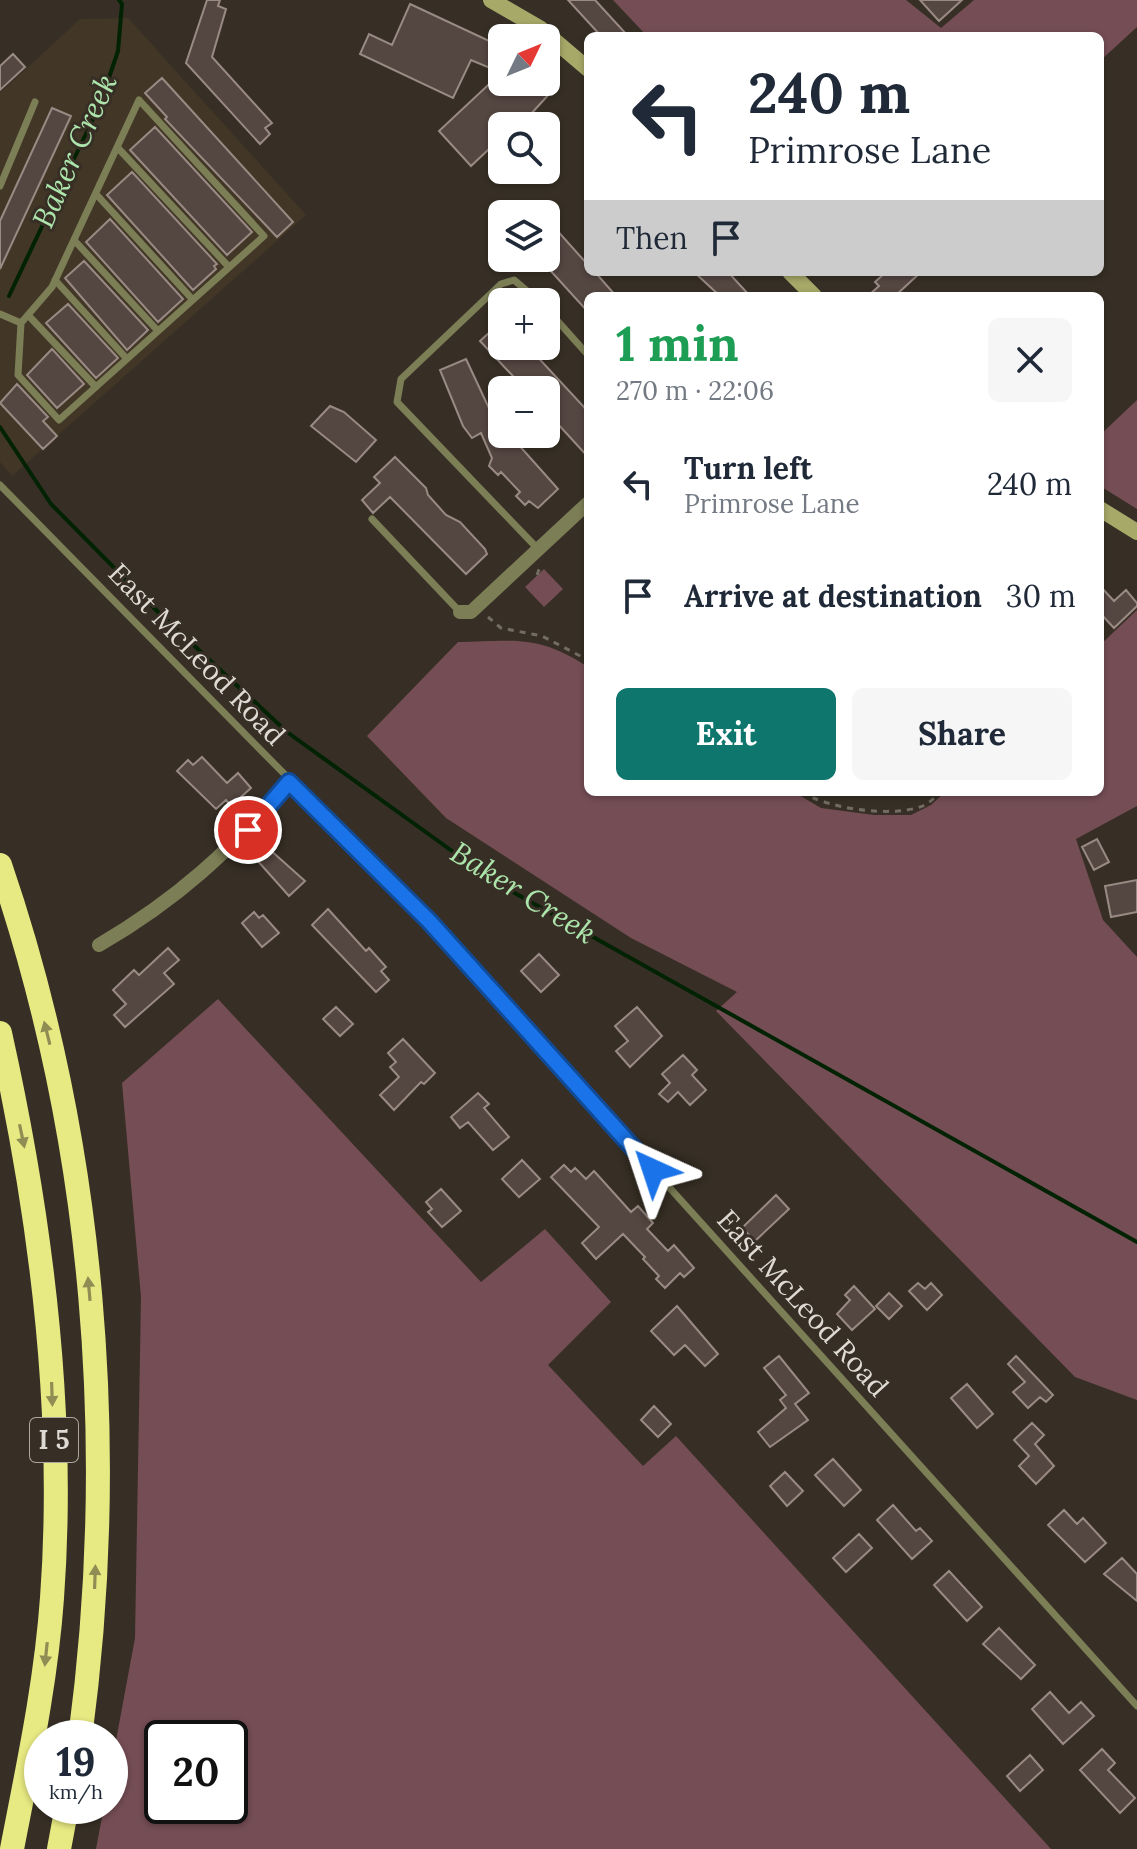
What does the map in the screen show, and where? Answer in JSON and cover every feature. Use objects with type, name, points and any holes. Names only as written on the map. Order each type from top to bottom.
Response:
[{"type":"highway","name":"I 5","points":[[0,865],[35,985],[60,1093],[78,1198],[89,1297],[95,1367],[98,1485],[91,1643],[82,1720]]},
{"type":"highway","name":"I 5","points":[[0,1033],[26,1155],[42,1278],[52,1374],[56,1487],[52,1597],[42,1695],[12,1849]]},
{"type":"highway","points":[[59,1849],[64,1824]]},
{"type":"street","points":[[491,0],[541,29],[584,66]]},
{"type":"street","points":[[794,276],[809,292]]},
{"type":"street","points":[[460,612],[471,612],[584,507]]},
{"type":"street","points":[[1104,511],[1137,532]]},
{"type":"street","points":[[99,945],[166,901],[222,857],[289,782]]},
{"type":"lane","points":[[139,100],[264,236],[59,420],[18,375],[21,323],[55,280],[96,194],[139,100]]},
{"type":"lane","points":[[0,186],[35,102]]},
{"type":"lane","points":[[118,148],[229,267]]},
{"type":"lane","points":[[96,194],[193,300]]},
{"type":"lane","points":[[74,240],[158,331]]},
{"type":"lane","points":[[55,280],[127,359]]},
{"type":"lane","points":[[497,288],[514,280],[523,288]]},
{"type":"lane","points":[[488,296],[401,379],[397,402],[538,549]]},
{"type":"lane","points":[[0,314],[21,323]]},
{"type":"lane","points":[[28,315],[96,387]]},
{"type":"lane","points":[[560,324],[584,351]]},
{"type":"lane","name":"East McLeod Road","points":[[0,485],[429,921],[1137,1706]]},
{"type":"lane","points":[[372,519],[460,612]]},
{"type":"path","points":[[477,606],[501,628],[542,636],[584,658]]},
{"type":"path","points":[[811,796],[833,806],[905,809],[921,807],[935,796]]},
{"type":"shaded area","points":[[613,0],[906,0],[941,28],[974,0],[1137,0],[1137,27],[1104,57],[1104,32],[643,32]]},
{"type":"shaded area","points":[[128,18],[306,215],[12,476],[0,462],[0,93],[80,19]]},
{"type":"shaded area","points":[[1137,400],[1137,509],[1104,488],[1104,431]]},
{"type":"shaded area","points":[[544,569],[563,589],[544,607],[525,587]]},
{"type":"shaded area","points":[[1137,610],[1137,806],[1076,839],[1103,920],[1137,957],[1137,1400],[1075,1377],[716,1011],[737,992],[631,938],[446,818],[367,736],[458,642],[525,642],[554,649],[584,665],[584,796],[801,796],[821,808],[874,815],[911,815],[941,796],[1104,796],[1104,641]]},
{"type":"shaded area","points":[[218,999],[481,1282],[545,1229],[611,1302],[548,1365],[643,1466],[676,1436],[1051,1849],[96,1849],[101,1824],[128,1824],[128,1720],[120,1720],[135,1638],[141,1297],[122,1083]]},
{"type":"building","points":[[207,0],[220,0],[218,6],[226,9],[212,57],[272,123],[265,128],[270,134],[260,144],[186,63]]},
{"type":"building","points":[[568,0],[595,0],[624,32],[597,32]]},
{"type":"building","points":[[920,0],[962,0],[939,21]]},
{"type":"building","points":[[410,4],[488,40],[488,67],[471,60],[453,98],[360,54],[369,34],[392,45]]},
{"type":"building","points":[[13,54],[25,67],[0,90],[0,66]]},
{"type":"building","points":[[162,78],[293,222],[277,237],[165,119],[167,117],[145,93]]},
{"type":"building","points":[[488,85],[488,96],[547,96],[533,112],[488,112],[488,150],[471,166],[439,131]]},
{"type":"building","points":[[52,108],[71,116],[0,269],[0,221]]},
{"type":"building","points":[[155,127],[252,232],[227,255],[130,150]]},
{"type":"building","points":[[132,172],[217,264],[214,266],[216,269],[193,290],[107,195]]},
{"type":"building","points":[[110,219],[183,299],[158,322],[86,242]]},
{"type":"building","points":[[560,234],[584,261],[584,276],[598,276],[612,292],[584,292],[584,308],[552,272],[560,272]]},
{"type":"building","points":[[84,261],[148,330],[127,350],[65,278]]},
{"type":"building","points":[[698,276],[732,276],[746,292],[716,292]]},
{"type":"building","points":[[882,276],[917,276],[899,292],[872,292],[879,286],[875,282]]},
{"type":"building","points":[[68,304],[118,358],[96,378],[46,323]]},
{"type":"building","points":[[488,334],[488,350],[480,341]]},
{"type":"building","points":[[52,349],[84,384],[57,408],[27,375]]},
{"type":"building","points":[[466,359],[488,406],[488,448],[521,448],[558,489],[538,508],[529,501],[525,505],[516,496],[520,492],[501,472],[498,475],[489,466],[492,458],[481,433],[472,438],[463,426],[440,370]]},
{"type":"building","points":[[498,360],[540,360],[555,376],[513,376]]},
{"type":"building","points":[[560,381],[584,407],[584,453],[560,426]]},
{"type":"building","points":[[17,384],[48,417],[43,421],[57,436],[43,449],[0,403]]},
{"type":"building","points":[[330,406],[344,412],[376,440],[356,462],[311,426]]},
{"type":"building","points":[[395,457],[426,488],[428,495],[446,515],[460,522],[485,549],[487,554],[466,574],[390,497],[373,513],[362,500],[380,483],[374,477]]},
{"type":"building","points":[[1104,590],[1114,601],[1126,590],[1137,606],[1114,628],[1104,617]]},
{"type":"building","points":[[202,757],[227,783],[238,773],[251,788],[231,806],[226,800],[216,809],[177,771],[188,760],[193,765]]},
{"type":"building","points":[[1097,839],[1109,862],[1094,870],[1082,847]]},
{"type":"building","points":[[268,848],[305,881],[289,896],[256,859]]},
{"type":"building","points":[[1137,880],[1137,912],[1111,917],[1105,886]]},
{"type":"building","points":[[328,909],[366,951],[369,948],[386,967],[381,971],[389,980],[376,992],[312,925]]},
{"type":"building","points":[[254,912],[259,918],[263,915],[279,933],[262,947],[242,923]]},
{"type":"building","points":[[168,948],[179,960],[164,973],[174,984],[125,1027],[114,1015],[126,1004],[113,990],[134,970],[139,975]]},
{"type":"building","points":[[539,954],[559,975],[541,992],[521,971]]},
{"type":"building","points":[[336,1007],[353,1024],[340,1036],[323,1019]]},
{"type":"building","points":[[637,1007],[662,1036],[630,1067],[616,1051],[628,1041],[615,1026]]},
{"type":"building","points":[[403,1039],[435,1073],[424,1084],[421,1082],[394,1110],[380,1095],[399,1077],[390,1067],[396,1062],[388,1053]]},
{"type":"building","points":[[683,1055],[697,1070],[692,1075],[706,1090],[690,1105],[678,1092],[668,1102],[659,1094],[670,1083],[662,1074]]},
{"type":"building","points":[[478,1093],[489,1104],[484,1108],[509,1137],[493,1150],[468,1122],[460,1128],[451,1117]]},
{"type":"building","points":[[522,1160],[540,1179],[519,1197],[502,1179]]},
{"type":"building","points":[[564,1165],[571,1172],[575,1168],[586,1179],[594,1171],[631,1212],[638,1206],[653,1223],[647,1229],[668,1251],[674,1245],[694,1268],[684,1277],[680,1273],[665,1288],[656,1279],[659,1276],[643,1259],[645,1257],[623,1234],[596,1259],[582,1243],[599,1227],[551,1177]]},
{"type":"building","points":[[441,1189],[461,1211],[442,1227],[428,1212],[432,1209],[426,1202]]},
{"type":"building","points":[[776,1195],[789,1209],[755,1241],[742,1228]]},
{"type":"building","points":[[918,1283],[925,1289],[931,1283],[942,1295],[927,1310],[909,1291]]},
{"type":"building","points":[[854,1286],[875,1309],[852,1330],[837,1314],[850,1300],[845,1295]]},
{"type":"building","points":[[889,1293],[902,1306],[889,1319],[876,1306]]},
{"type":"building","points":[[677,1306],[718,1354],[705,1366],[685,1345],[674,1355],[651,1331]]},
{"type":"building","points":[[779,1356],[809,1393],[795,1404],[808,1420],[770,1447],[758,1432],[786,1408],[780,1400],[786,1395],[764,1368]]},
{"type":"building","points":[[1016,1356],[1053,1395],[1046,1402],[1040,1397],[1028,1408],[1013,1392],[1025,1382],[1008,1364]]},
{"type":"building","points":[[967,1384],[993,1414],[977,1428],[951,1398]]},
{"type":"building","points":[[654,1406],[671,1424],[658,1437],[641,1420]]},
{"type":"building","points":[[1032,1423],[1044,1435],[1035,1444],[1054,1466],[1036,1484],[1019,1466],[1029,1456],[1014,1440]]},
{"type":"building","points":[[833,1459],[861,1490],[844,1506],[815,1475]]},
{"type":"building","points":[[785,1472],[803,1491],[787,1506],[770,1486]]},
{"type":"building","points":[[893,1505],[916,1531],[920,1528],[932,1541],[912,1559],[877,1520]]},
{"type":"building","points":[[1064,1510],[1077,1524],[1083,1518],[1106,1543],[1085,1562],[1048,1525]]},
{"type":"building","points":[[859,1534],[872,1548],[846,1572],[833,1558]]},
{"type":"building","points":[[1122,1558],[1137,1574],[1137,1601],[1104,1574]]},
{"type":"building","points":[[949,1571],[982,1607],[967,1621],[934,1585]]},
{"type":"building","points":[[999,1628],[1035,1665],[1021,1679],[983,1644]]},
{"type":"building","points":[[1050,1692],[1069,1713],[1081,1702],[1094,1716],[1063,1744],[1032,1709]]},
{"type":"building","points":[[1102,1749],[1115,1763],[1108,1770],[1135,1798],[1120,1813],[1080,1770]]},
{"type":"building","points":[[1030,1755],[1043,1770],[1020,1791],[1007,1776]]},
{"type":"waterway","name":"Baker Creek","points":[[9,296],[100,104],[118,51],[122,4],[119,0]]},
{"type":"waterway","name":"Baker Creek","points":[[0,427],[51,504],[159,613],[287,732],[495,882],[1137,1242]]},
{"type":"route","points":[[248,830],[289,782],[429,921],[653,1170]]}]
